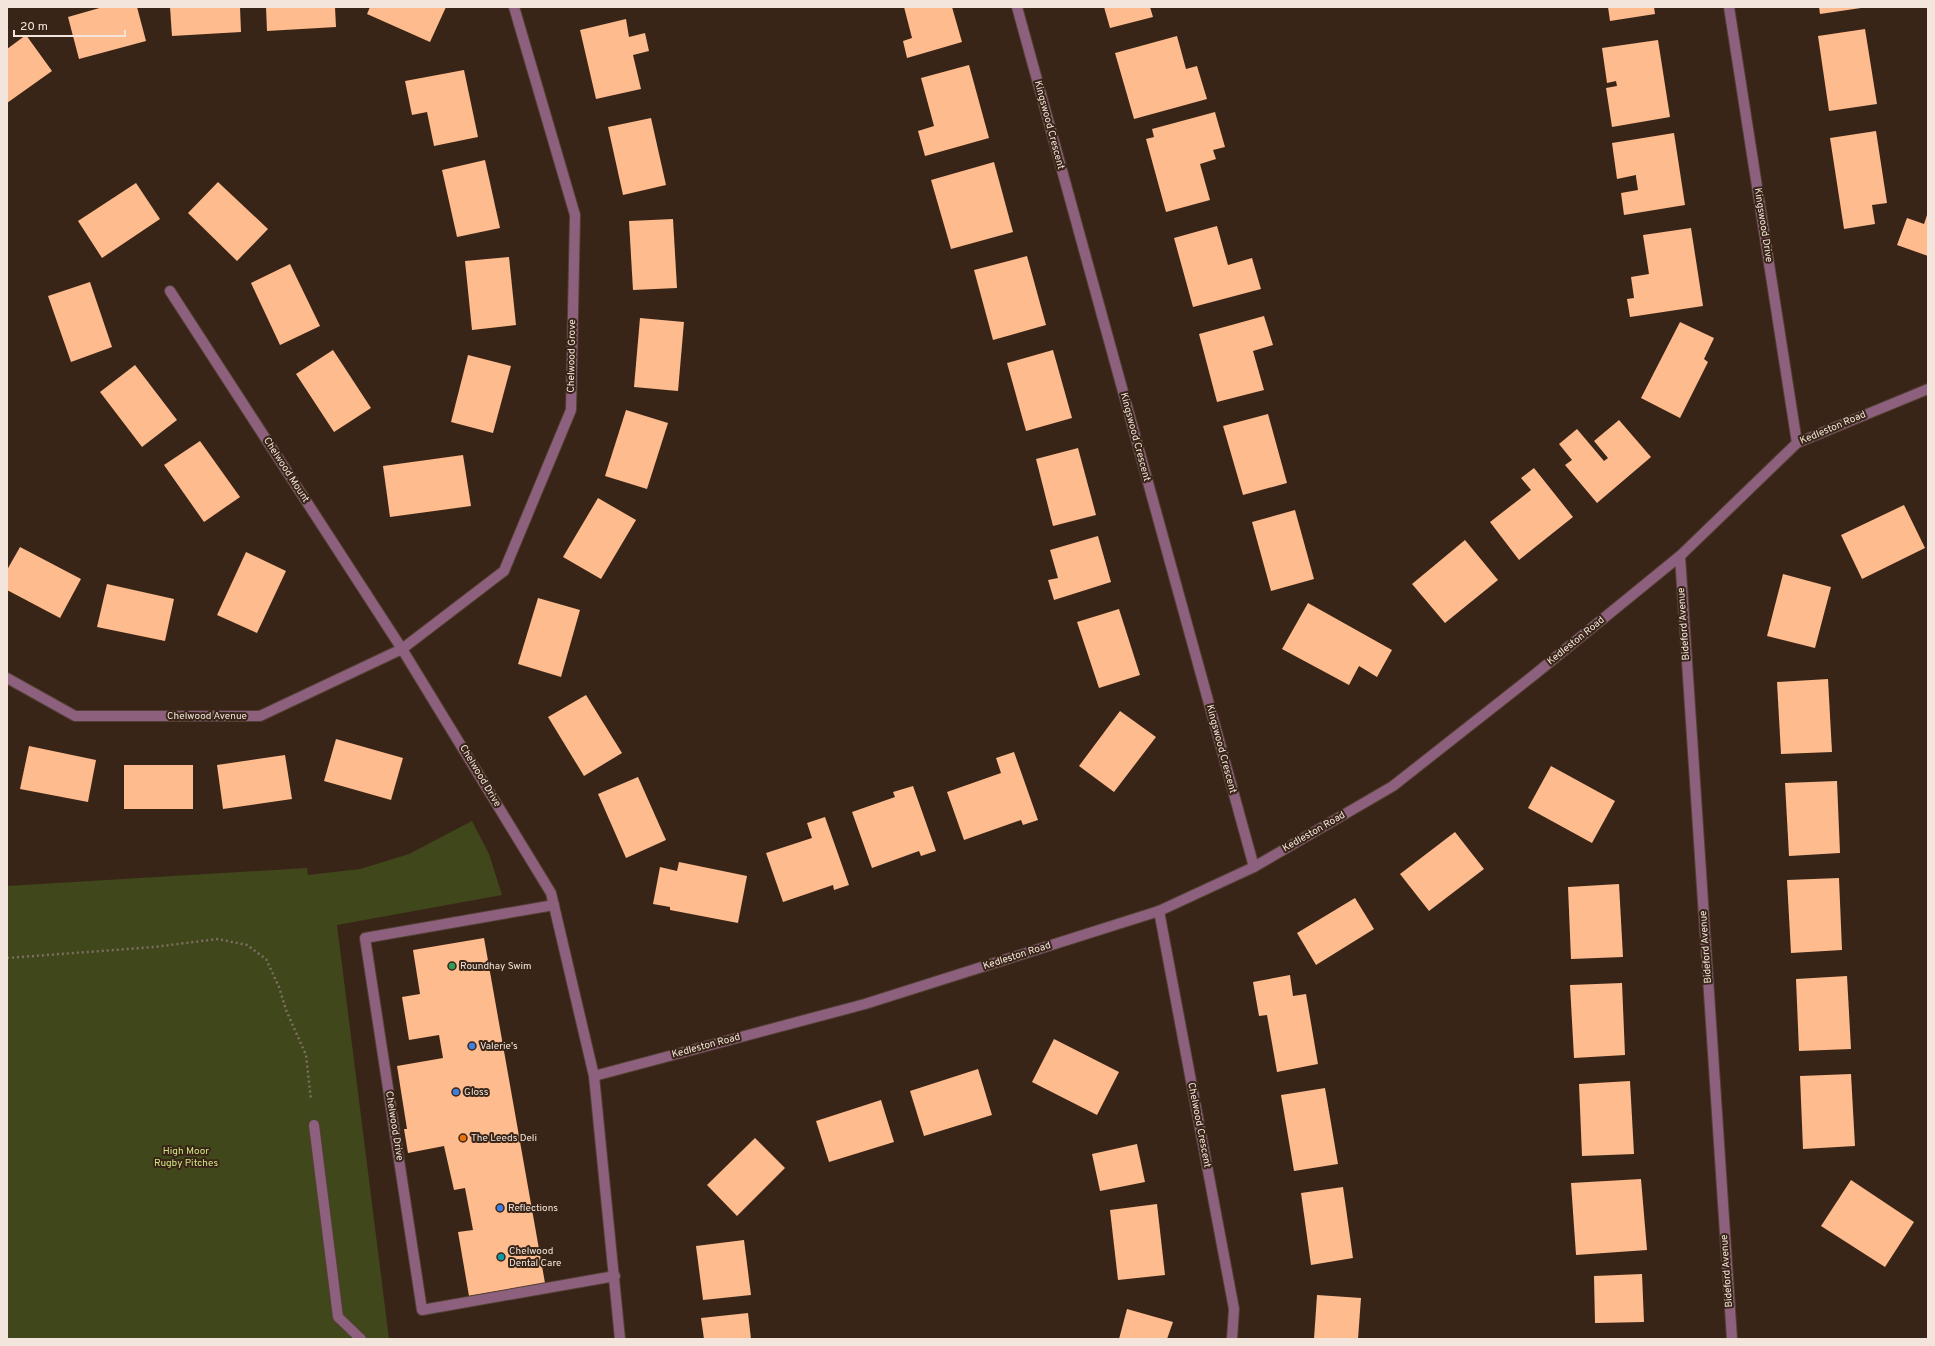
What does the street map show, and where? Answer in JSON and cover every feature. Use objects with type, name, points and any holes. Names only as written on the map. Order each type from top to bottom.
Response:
[{"type":"street","name":"Chelwood Grove","points":[[402,649],[504,571],[571,410],[575,214],[514,7]]},
{"type":"street","name":"Kingswood Crescent","points":[[1017,7],[1254,867]]},
{"type":"street","name":"Kingswood Drive","points":[[1730,7],[1797,443]]},
{"type":"street","name":"Chelwood Mount","points":[[170,291],[402,649]]},
{"type":"street","name":"Kedleston Road","points":[[594,1076],[865,1004],[1159,911],[1254,867],[1393,786],[1534,675],[1680,556],[1797,443],[1928,389]]},
{"type":"street","name":"Bideford Avenue","points":[[1680,556],[1732,1339]]},
{"type":"street","name":"Chelwood Avenue","points":[[7,678],[75,716],[260,716],[402,649]]},
{"type":"street","name":"Chelwood Drive","points":[[402,649],[551,893],[594,1076],[615,1276],[620,1339]]},
{"type":"street","name":"Chelwood Drive","points":[[554,905],[365,938],[422,1310],[615,1276]]},
{"type":"street","name":"Chelwood Crescent","points":[[1159,911],[1234,1308],[1232,1339]]},
{"type":"street","points":[[314,1124],[338,1317],[361,1339]]},
{"type":"path","points":[[7,958],[154,947],[218,939],[247,945],[266,959],[280,987],[286,1010],[306,1054],[314,1124]]},
{"type":"green space","name":"High Moor Rugby Pitches","points":[[472,821],[489,854],[502,895],[337,925],[389,1339],[7,1339],[7,886],[307,868],[308,875],[360,869],[409,854]]},
{"type":"building","points":[[103,7],[137,7],[146,41],[79,59],[68,17]]},
{"type":"building","points":[[170,7],[240,7],[241,32],[172,36]]},
{"type":"building","points":[[266,7],[335,7],[336,27],[267,31]]},
{"type":"building","points":[[370,7],[446,7],[430,42],[367,14]]},
{"type":"building","points":[[904,7],[952,7],[962,42],[907,58],[903,41],[912,38]]},
{"type":"building","points":[[1104,7],[1150,7],[1153,17],[1110,28]]},
{"type":"building","points":[[1608,7],[1654,7],[1655,14],[1610,21]]},
{"type":"building","points":[[1819,7],[1861,7],[1861,8],[1820,14]]},
{"type":"building","points":[[626,19],[629,37],[645,33],[649,51],[633,55],[641,89],[596,99],[580,30]]},
{"type":"building","points":[[1865,29],[1877,104],[1829,111],[1818,36]]},
{"type":"building","points":[[26,35],[52,71],[7,103],[7,49]]},
{"type":"building","points":[[1177,36],[1186,69],[1197,66],[1207,99],[1134,119],[1115,53]]},
{"type":"building","points":[[1658,40],[1670,117],[1612,127],[1606,88],[1617,86],[1616,81],[1607,83],[1602,48]]},
{"type":"building","points":[[969,65],[989,138],[925,156],[918,131],[934,126],[921,78]]},
{"type":"building","points":[[464,70],[478,137],[434,146],[427,112],[412,115],[405,81]]},
{"type":"building","points":[[1215,112],[1225,147],[1213,150],[1216,159],[1200,164],[1210,200],[1166,212],[1146,139],[1154,137],[1152,129]]},
{"type":"building","points":[[651,118],[666,185],[623,195],[608,127]]},
{"type":"building","points":[[1876,131],[1887,203],[1872,205],[1875,224],[1844,229],[1830,138]]},
{"type":"building","points":[[1674,133],[1685,205],[1624,215],[1621,193],[1638,190],[1636,175],[1617,179],[1612,143]]},
{"type":"building","points":[[485,160],[500,228],[457,237],[442,170]]},
{"type":"building","points":[[994,162],[1013,232],[951,249],[931,180]]},
{"type":"building","points":[[218,182],[268,229],[237,261],[188,213]]},
{"type":"building","points":[[136,183],[160,219],[102,258],[78,221]]},
{"type":"building","points":[[1928,212],[1928,256],[1897,245],[1907,218],[1924,224]]},
{"type":"building","points":[[673,219],[677,288],[633,290],[629,221]]},
{"type":"building","points":[[1217,226],[1228,265],[1252,258],[1261,289],[1193,307],[1174,238]]},
{"type":"building","points":[[1691,228],[1703,306],[1630,317],[1627,299],[1634,298],[1631,277],[1649,274],[1643,235]]},
{"type":"building","points":[[1027,256],[1046,325],[993,340],[974,270]]},
{"type":"building","points":[[509,257],[516,325],[472,330],[465,261]]},
{"type":"building","points":[[290,264],[320,326],[280,345],[251,283]]},
{"type":"building","points":[[90,282],[112,347],[71,362],[48,296]]},
{"type":"building","points":[[1264,316],[1273,345],[1253,351],[1264,390],[1217,402],[1199,334]]},
{"type":"building","points":[[640,318],[684,322],[678,391],[634,387]]},
{"type":"building","points":[[1680,322],[1714,338],[1704,359],[1708,362],[1680,418],[1641,398]]},
{"type":"building","points":[[333,350],[371,408],[334,432],[296,374]]},
{"type":"building","points":[[1053,350],[1072,418],[1026,431],[1007,363]]},
{"type":"building","points":[[468,355],[511,366],[493,433],[451,422]]},
{"type":"building","points":[[135,365],[177,420],[142,447],[100,392]]},
{"type":"building","points":[[626,410],[668,423],[647,489],[605,476]]},
{"type":"building","points":[[1268,414],[1287,483],[1243,495],[1223,426]]},
{"type":"building","points":[[1619,420],[1651,457],[1597,503],[1565,465],[1572,460],[1559,444],[1577,429],[1604,461],[1608,458],[1594,441]]},
{"type":"building","points":[[200,441],[240,497],[204,522],[164,465]]},
{"type":"building","points":[[1078,448],[1096,515],[1053,526],[1036,459]]},
{"type":"building","points":[[463,455],[471,506],[390,517],[383,466]]},
{"type":"building","points":[[1534,468],[1573,517],[1519,560],[1490,522],[1531,490],[1521,478]]},
{"type":"building","points":[[598,498],[636,520],[601,579],[563,557]]},
{"type":"building","points":[[1904,505],[1925,548],[1862,579],[1841,535]]},
{"type":"building","points":[[1295,510],[1314,579],[1271,591],[1252,522]]},
{"type":"building","points":[[1098,536],[1111,582],[1054,600],[1048,580],[1058,578],[1050,550]]},
{"type":"building","points":[[1465,540],[1498,580],[1445,623],[1412,584]]},
{"type":"building","points":[[20,547],[81,579],[60,618],[7,590],[7,570]]},
{"type":"building","points":[[246,552],[286,571],[257,633],[217,615]]},
{"type":"building","points":[[1783,574],[1831,587],[1815,648],[1767,636]]},
{"type":"building","points":[[107,584],[174,599],[165,641],[97,627]]},
{"type":"building","points":[[538,598],[580,610],[561,677],[518,664]]},
{"type":"building","points":[[1308,603],[1392,650],[1377,677],[1359,666],[1349,685],[1282,649]]},
{"type":"building","points":[[1119,609],[1140,675],[1099,688],[1077,622]]},
{"type":"building","points":[[1828,679],[1832,752],[1781,754],[1777,682]]},
{"type":"building","points":[[586,695],[622,753],[584,776],[548,717]]},
{"type":"building","points":[[1120,711],[1156,737],[1114,792],[1079,766]]},
{"type":"building","points":[[336,739],[403,758],[391,800],[324,781]]},
{"type":"building","points":[[29,746],[96,760],[88,802],[20,789]]},
{"type":"building","points":[[1014,752],[1038,820],[1023,825],[1021,820],[964,840],[947,792],[1001,773],[996,758]]},
{"type":"building","points":[[285,755],[292,799],[223,809],[217,765]]},
{"type":"building","points":[[124,765],[193,765],[193,809],[124,809]]},
{"type":"building","points":[[1551,766],[1615,801],[1592,843],[1528,808]]},
{"type":"building","points":[[638,777],[666,840],[626,858],[598,794]]},
{"type":"building","points":[[1837,781],[1840,853],[1789,856],[1785,783]]},
{"type":"building","points":[[913,786],[936,851],[921,856],[919,851],[872,868],[852,812],[895,797],[893,792]]},
{"type":"building","points":[[825,817],[849,885],[834,890],[833,885],[783,902],[766,853],[812,838],[807,823]]},
{"type":"building","points":[[1455,832],[1484,869],[1429,911],[1400,874]]},
{"type":"building","points":[[679,862],[747,876],[738,923],[670,910],[670,907],[653,904],[660,867],[677,871]]},
{"type":"building","points":[[1839,878],[1842,950],[1791,953],[1787,880]]},
{"type":"building","points":[[1619,884],[1623,957],[1571,959],[1568,887]]},
{"type":"building","points":[[1355,898],[1374,929],[1316,965],[1297,933]]},
{"type":"building","points":[[484,938],[545,1283],[469,1296],[458,1232],[473,1230],[465,1188],[454,1190],[444,1146],[408,1153],[404,1129],[407,1129],[397,1066],[443,1058],[439,1035],[409,1040],[402,997],[420,994],[413,950]]},
{"type":"building","points":[[1290,975],[1293,996],[1306,994],[1318,1064],[1277,1072],[1267,1015],[1259,1016],[1253,982]]},
{"type":"building","points":[[1847,976],[1851,1049],[1799,1051],[1796,979]]},
{"type":"building","points":[[1622,983],[1625,1055],[1574,1058],[1570,985]]},
{"type":"building","points":[[1054,1039],[1119,1072],[1097,1115],[1032,1082]]},
{"type":"building","points":[[978,1069],[992,1115],[924,1136],[910,1091]]},
{"type":"building","points":[[1851,1074],[1855,1146],[1803,1149],[1800,1076]]},
{"type":"building","points":[[1630,1081],[1634,1154],[1582,1156],[1579,1084]]},
{"type":"building","points":[[1325,1088],[1338,1164],[1294,1171],[1281,1095]]},
{"type":"building","points":[[881,1100],[894,1142],[829,1162],[816,1121]]},
{"type":"building","points":[[755,1138],[785,1168],[737,1216],[707,1185]]},
{"type":"building","points":[[1137,1144],[1145,1182],[1100,1191],[1092,1154]]},
{"type":"building","points":[[1641,1179],[1647,1250],[1576,1255],[1571,1183]]},
{"type":"building","points":[[1851,1180],[1914,1222],[1885,1267],[1821,1226]]},
{"type":"building","points":[[1343,1187],[1353,1258],[1311,1265],[1301,1193]]},
{"type":"building","points":[[1157,1204],[1165,1275],[1118,1280],[1110,1210]]},
{"type":"building","points":[[744,1240],[751,1295],[703,1300],[696,1246]]},
{"type":"building","points":[[1642,1274],[1644,1322],[1595,1323],[1594,1276]]},
{"type":"building","points":[[1317,1295],[1361,1298],[1358,1339],[1314,1339]]},
{"type":"building","points":[[1127,1309],[1173,1322],[1167,1339],[1119,1339]]},
{"type":"building","points":[[748,1313],[751,1339],[704,1339],[701,1318]]},
{"type":"place","name":"Roundhay Swim","points":[[452,966]]},
{"type":"place","name":"Valerie's","points":[[472,1046]]},
{"type":"place","name":"Gloss","points":[[456,1092]]},
{"type":"place","name":"The Leeds Deli","points":[[463,1138]]},
{"type":"place","name":"Reflections","points":[[500,1208]]},
{"type":"place","name":"Chelwood Dental Care","points":[[501,1257]]}]
